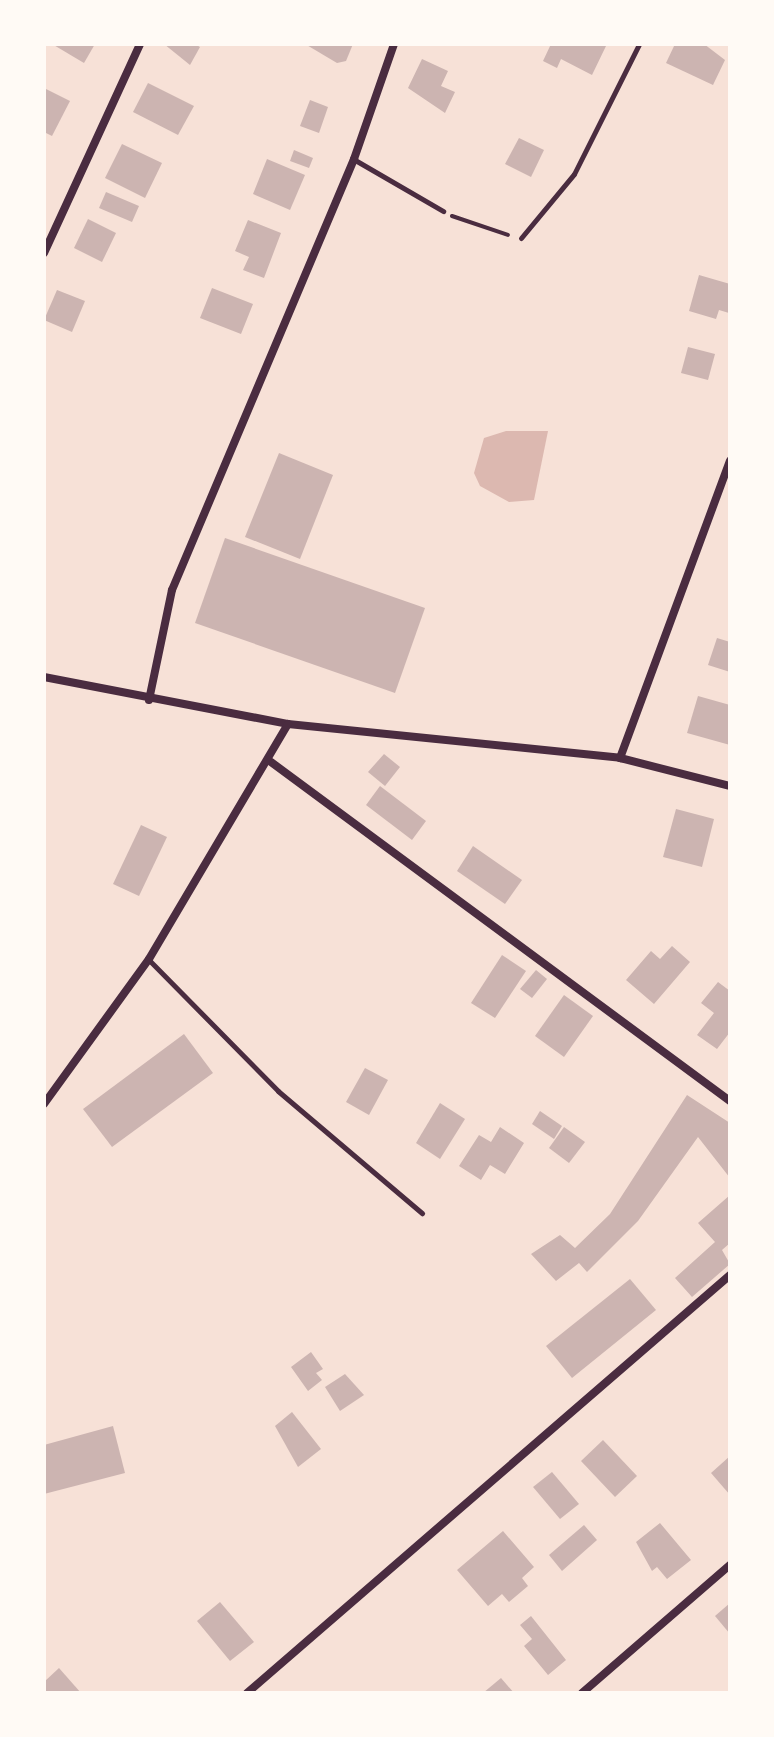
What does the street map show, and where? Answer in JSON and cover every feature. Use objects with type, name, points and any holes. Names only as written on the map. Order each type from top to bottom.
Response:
[{"type":"street","points":[[44,253],[140,44]]},
{"type":"street","points":[[149,700],[172,590],[354,159],[394,44]]},
{"type":"street","points":[[620,758],[730,461]]},
{"type":"street","points":[[44,677],[149,700],[288,724],[620,758],[730,786]]},
{"type":"street","points":[[44,1104],[149,959],[271,762],[288,724]]},
{"type":"street","points":[[271,762],[730,1101]]},
{"type":"street","points":[[247,1693],[730,1275]]},
{"type":"street","points":[[582,1693],[730,1565]]},
{"type":"lane","points":[[521,238],[574,174],[639,44]]},
{"type":"lane","points":[[354,159],[443,211]]},
{"type":"lane","points":[[149,959],[278,1091],[422,1213]]},
{"type":"path","points":[[443,211],[469,226],[521,238]]},
{"type":"shaded area","points":[[506,431],[548,431],[534,500],[509,502],[480,486],[474,473],[484,438]]},
{"type":"building","points":[[52,44],[95,44],[84,63]]},
{"type":"building","points":[[164,44],[195,44],[200,47],[190,65]]},
{"type":"building","points":[[305,44],[353,44],[346,61],[337,63]]},
{"type":"building","points":[[551,44],[606,46],[592,75],[561,59],[557,68],[543,61]]},
{"type":"building","points":[[675,44],[704,44],[725,60],[713,85],[666,63]]},
{"type":"building","points":[[422,59],[448,71],[441,86],[455,92],[445,113],[408,88]]},
{"type":"building","points":[[148,83],[194,106],[178,135],[133,112]]},
{"type":"building","points":[[44,88],[70,101],[52,136],[44,132]]},
{"type":"building","points":[[310,100],[328,107],[319,133],[300,126]]},
{"type":"building","points":[[519,138],[544,150],[531,177],[505,164]]},
{"type":"building","points":[[122,144],[162,163],[145,198],[105,178]]},
{"type":"building","points":[[294,150],[313,158],[309,168],[290,161]]},
{"type":"building","points":[[267,159],[305,175],[290,210],[253,194]]},
{"type":"building","points":[[106,192],[139,206],[132,222],[99,208]]},
{"type":"building","points":[[88,219],[116,233],[102,262],[74,248]]},
{"type":"building","points":[[248,220],[281,233],[264,278],[243,270],[249,257],[235,251]]},
{"type":"building","points":[[699,275],[730,284],[729,313],[719,310],[716,319],[689,311]]},
{"type":"building","points":[[212,288],[253,304],[241,334],[200,318]]},
{"type":"building","points":[[57,290],[85,301],[72,332],[44,320]]},
{"type":"building","points":[[688,347],[715,354],[708,380],[681,373]]},
{"type":"building","points":[[279,453],[333,475],[300,559],[245,537]]},
{"type":"building","points":[[225,538],[425,608],[395,693],[195,623]]},
{"type":"building","points":[[717,638],[730,642],[730,672],[708,665]]},
{"type":"building","points":[[698,696],[730,705],[730,745],[687,733]]},
{"type":"building","points":[[384,754],[400,767],[385,786],[368,772]]},
{"type":"building","points":[[380,786],[426,821],[412,840],[366,805]]},
{"type":"building","points":[[676,809],[714,819],[702,867],[663,857]]},
{"type":"building","points":[[141,825],[167,837],[139,896],[113,884]]},
{"type":"building","points":[[473,846],[522,880],[505,904],[457,871]]},
{"type":"building","points":[[672,946],[690,962],[654,1004],[626,980],[651,951],[660,959]]},
{"type":"building","points":[[502,955],[526,971],[495,1018],[471,1003]]},
{"type":"building","points":[[536,970],[547,979],[532,998],[520,989]]},
{"type":"building","points":[[718,982],[730,991],[730,1032],[717,1049],[697,1035],[714,1013],[701,1003]]},
{"type":"building","points":[[564,995],[593,1016],[564,1057],[535,1036]]},
{"type":"building","points":[[184,1034],[213,1073],[112,1147],[83,1109]]},
{"type":"building","points":[[365,1068],[388,1080],[369,1115],[346,1102]]},
{"type":"building","points":[[687,1095],[730,1123],[730,1178],[698,1137],[638,1221],[587,1272],[579,1263],[556,1281],[531,1254],[560,1235],[575,1248],[610,1214]]},
{"type":"building","points":[[440,1103],[465,1119],[440,1159],[416,1143]]},
{"type":"building","points":[[540,1111],[562,1126],[554,1139],[532,1124]]},
{"type":"building","points":[[500,1127],[524,1143],[505,1174],[490,1165],[481,1180],[459,1166],[479,1135],[491,1142]]},
{"type":"building","points":[[564,1127],[585,1142],[569,1163],[549,1148]]},
{"type":"building","points":[[730,1195],[730,1243],[722,1250],[730,1264],[692,1297],[675,1278],[715,1242],[698,1223]]},
{"type":"building","points":[[630,1279],[656,1310],[572,1378],[546,1346]]},
{"type":"building","points":[[311,1352],[323,1369],[316,1373],[322,1380],[308,1391],[291,1367]]},
{"type":"building","points":[[345,1374],[364,1395],[340,1411],[325,1387]]},
{"type":"building","points":[[292,1412],[321,1449],[298,1467],[275,1426]]},
{"type":"building","points":[[113,1426],[125,1473],[44,1494],[44,1445]]},
{"type":"building","points":[[603,1440],[637,1476],[615,1497],[581,1461]]},
{"type":"building","points":[[730,1456],[730,1495],[711,1473]]},
{"type":"building","points":[[552,1472],[579,1504],[560,1519],[533,1487]]},
{"type":"building","points":[[660,1523],[691,1560],[667,1579],[657,1567],[652,1571],[636,1542]]},
{"type":"building","points":[[584,1525],[597,1540],[562,1571],[549,1555]]},
{"type":"building","points":[[503,1531],[534,1567],[522,1578],[528,1586],[509,1602],[502,1594],[488,1606],[457,1570]]},
{"type":"building","points":[[220,1602],[254,1642],[230,1661],[197,1621]]},
{"type":"building","points":[[730,1603],[730,1634],[715,1616]]},
{"type":"building","points":[[531,1616],[566,1660],[548,1675],[524,1646],[532,1639],[520,1625]]},
{"type":"building","points":[[59,1668],[81,1693],[44,1693],[44,1682]]},
{"type":"building","points":[[501,1678],[514,1693],[483,1693]]}]
